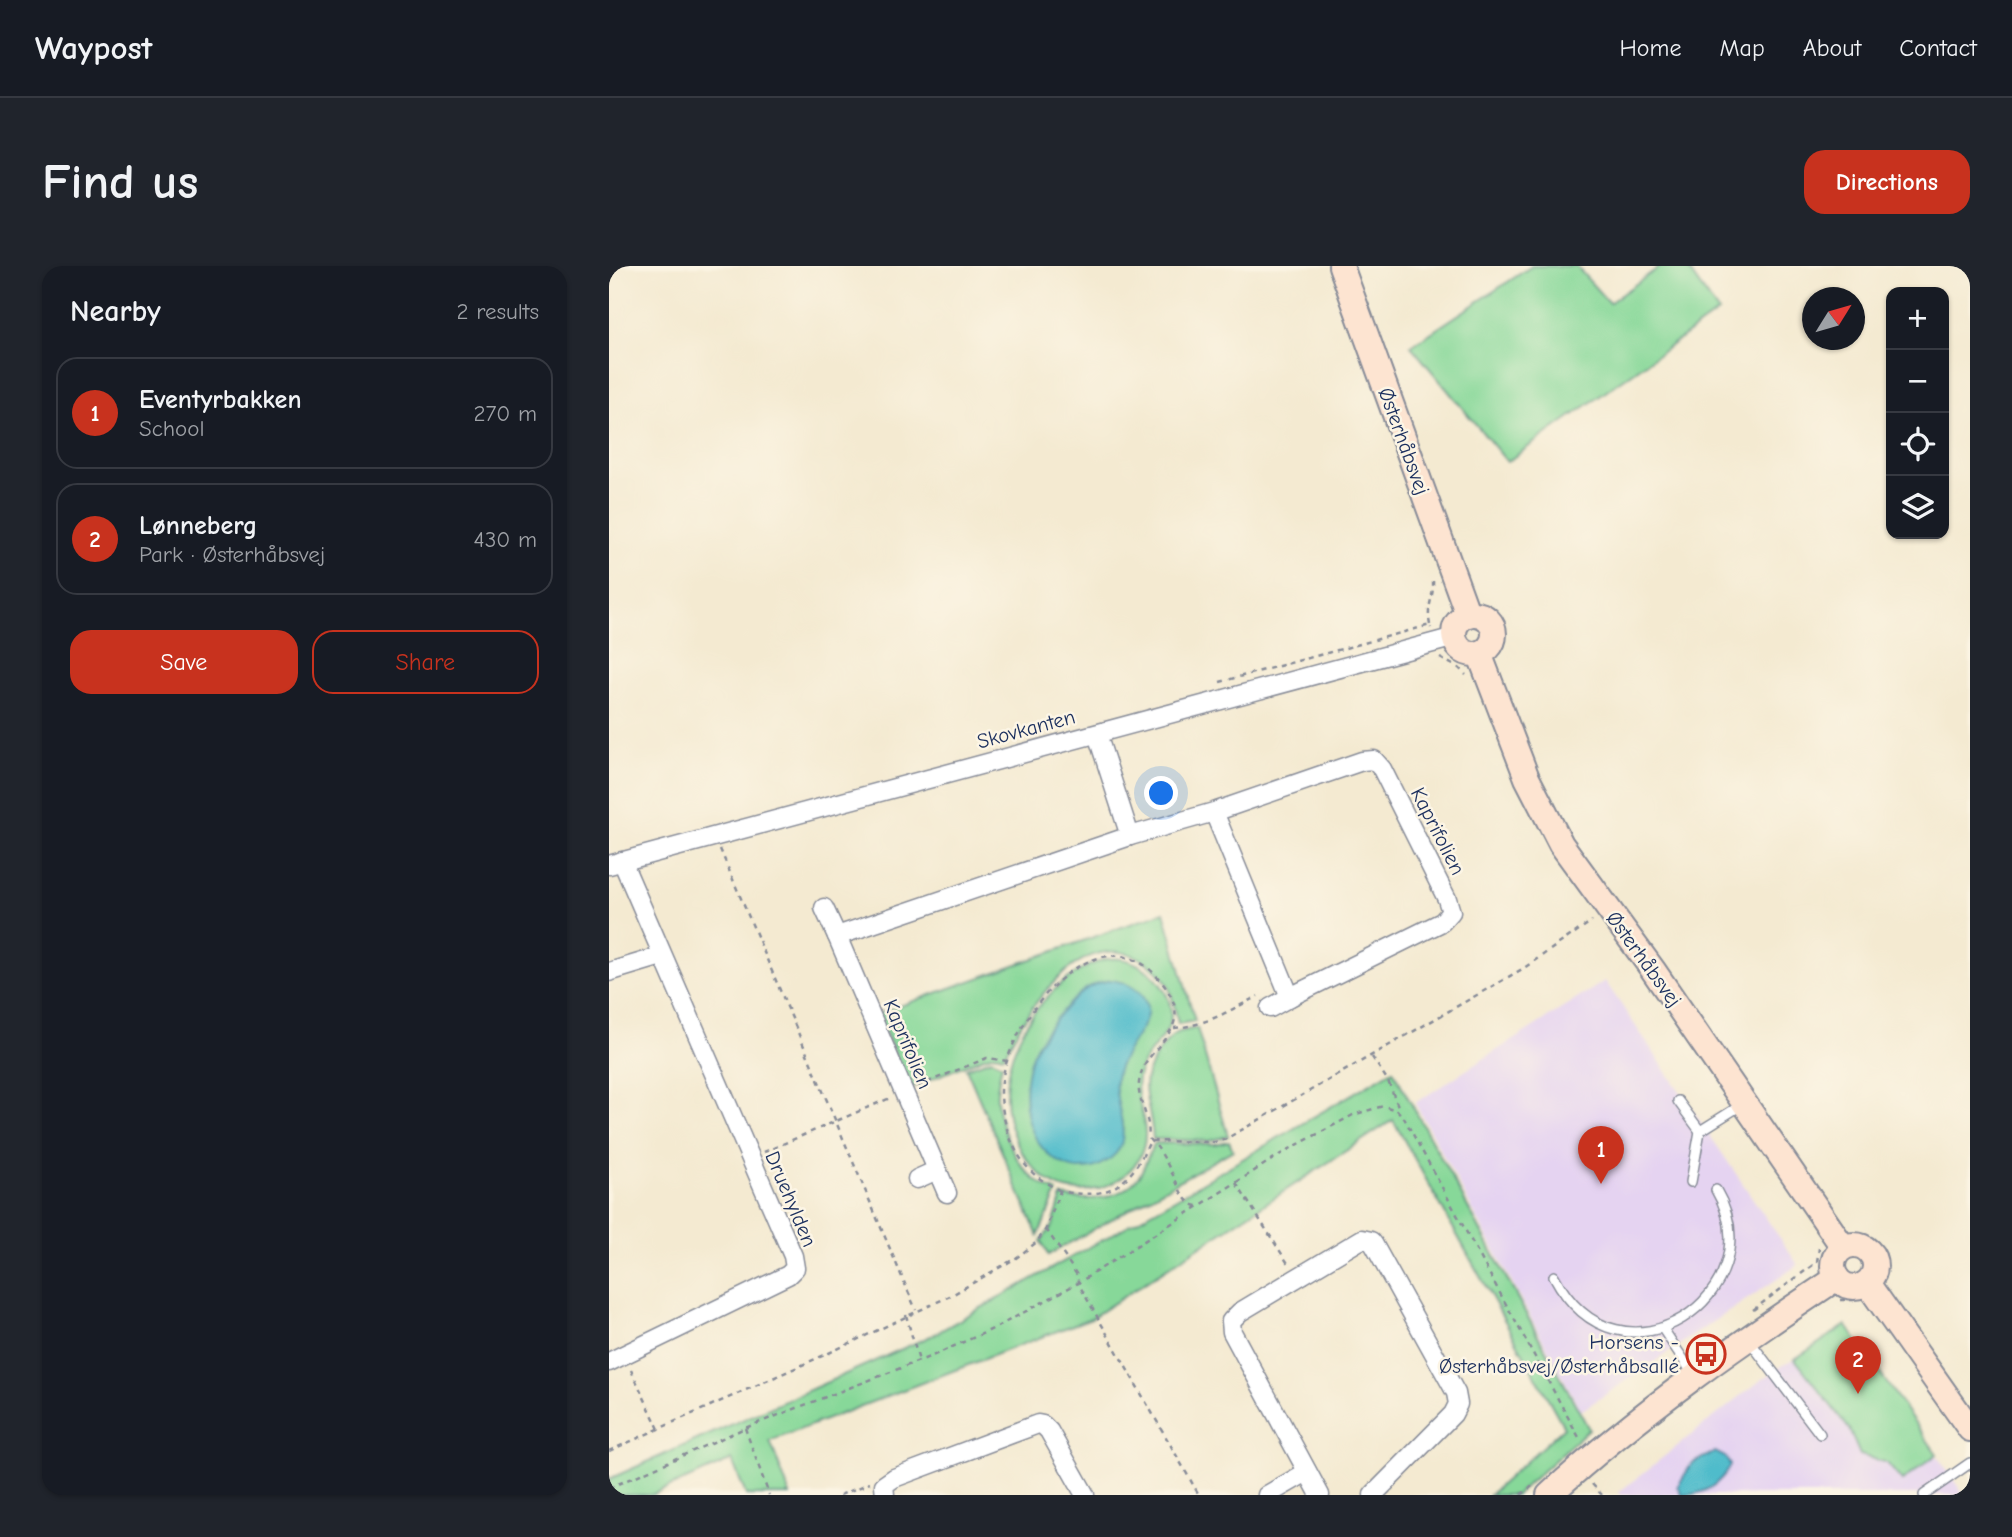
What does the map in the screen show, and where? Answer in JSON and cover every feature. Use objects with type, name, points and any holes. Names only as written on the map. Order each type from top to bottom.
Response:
[{"type":"street","name":"Østerhåbsvej","points":[[1341,266],[1468,615]]},
{"type":"street","points":[[1468,615],[1483,616],[1493,628],[1492,643],[1479,653],[1464,651],[1445,640],[1468,615]]},
{"type":"street","name":"Skovkanten","points":[[615,863],[1445,640]]},
{"type":"street","name":"Østerhåbsvej","points":[[1479,653],[1527,778],[1561,844],[1653,970],[1744,1103],[1832,1248]]},
{"type":"street","points":[[1097,734],[1130,836]]},
{"type":"street","name":"Kaprifolien","points":[[837,936],[1130,836],[1214,812],[1363,761],[1374,760],[1382,769],[1447,898],[1451,912],[1442,922],[1287,990],[1270,1009]]},
{"type":"street","points":[[1214,812],[1287,990]]},
{"type":"street","name":"Druehylden","points":[[615,863],[662,956],[793,1256],[795,1268],[788,1275],[616,1358]]},
{"type":"street","name":"Kaprifolien","points":[[824,908],[947,1193]]},
{"type":"street","points":[[609,972],[662,956]]},
{"type":"street","points":[[916,1179],[937,1170]]},
{"type":"street","points":[[1320,1495],[1230,1327],[1234,1316],[1362,1239],[1371,1241],[1455,1393],[1458,1404],[1453,1414],[1373,1495]]},
{"type":"street","points":[[1864,1246],[1874,1257],[1875,1271],[1867,1283],[1847,1286],[1837,1278],[1832,1248],[1864,1246]]},
{"type":"street","points":[[1549,1495],[1590,1458],[1694,1375],[1837,1278]]},
{"type":"street","points":[[1867,1283],[1970,1429]]},
{"type":"street","points":[[884,1490],[894,1478],[1043,1424],[1085,1495]]},
{"type":"street","points":[[1267,1495],[1307,1472]]},
{"type":"lane","points":[[1678,1101],[1700,1131],[1691,1182]]},
{"type":"lane","points":[[1700,1131],[1744,1103]]},
{"type":"lane","points":[[1554,1276],[1575,1306],[1605,1326],[1642,1333],[1663,1329],[1679,1321],[1709,1296],[1721,1273],[1729,1236],[1725,1210],[1716,1190]]},
{"type":"lane","points":[[1663,1329],[1694,1375]]},
{"type":"lane","points":[[1747,1338],[1820,1434]]},
{"type":"lane","points":[[1924,1495],[1970,1463]]},
{"type":"path","points":[[1218,683],[1430,625],[1445,640],[1440,658],[1459,668],[1470,680]]},
{"type":"path","points":[[714,835],[916,1310]]},
{"type":"path","points":[[1150,1141],[1224,1140],[1524,968],[1595,919]]},
{"type":"path","points":[[1109,956],[1126,957],[1142,963],[1157,975],[1170,993],[1174,1028],[1146,1062],[1139,1083],[1150,1141],[1140,1164],[1120,1184],[1084,1196],[1060,1191],[1029,1169],[1008,1132],[1002,1111],[1001,1090],[1007,1061],[1027,1020],[1053,986],[1089,961],[1109,956]]},
{"type":"path","points":[[1174,1028],[1206,1022],[1287,990]]},
{"type":"path","points":[[1372,1057],[1388,1080],[1398,1106],[1397,1110]]},
{"type":"path","points":[[749,1158],[987,1058],[1007,1061]]},
{"type":"path","points":[[609,1488],[744,1428],[919,1361],[995,1328],[1078,1283],[1284,1152],[1353,1115],[1383,1106],[1397,1110],[1404,1118],[1590,1458]]},
{"type":"path","points":[[1150,1141],[1160,1153],[1188,1202],[1198,1206]]},
{"type":"path","points":[[1236,1183],[1297,1277]]},
{"type":"path","points":[[609,1451],[950,1296],[1016,1258],[1037,1242],[1047,1229],[1060,1191]]},
{"type":"path","points":[[1047,1229],[1077,1275],[1078,1283],[1199,1495]]},
{"type":"path","points":[[1813,1238],[1832,1248]]},
{"type":"path","points":[[906,1315],[919,1361]]},
{"type":"path","points":[[616,1358],[659,1429]]},
{"type":"path","points":[[744,1428],[769,1495]]},
{"type":"path","points":[[840,1495],[873,1482],[884,1490]]},
{"type":"shaded area","points":[[1605,981],[1798,1265],[1581,1411],[1415,1103]]},
{"type":"shaded area","points":[[1846,1325],[1964,1495],[1621,1495],[1619,1492],[1765,1377]]},
{"type":"green space","points":[[1532,266],[1576,266],[1609,303],[1661,266],[1686,266],[1718,312],[1507,462],[1411,346]]},
{"type":"green space","points":[[1164,912],[1195,1021],[1178,1024],[1168,985],[1149,964],[1139,958],[1117,952],[1096,954],[1075,964],[1057,979],[1026,1018],[1004,1056],[995,1054],[984,1057],[910,1088],[877,1014]]},
{"type":"green space","points":[[1105,959],[1132,962],[1143,968],[1161,985],[1167,996],[1171,1019],[1167,1030],[1142,1065],[1138,1078],[1145,1132],[1144,1146],[1138,1159],[1119,1179],[1093,1190],[1080,1191],[1054,1185],[1029,1162],[1011,1129],[1006,1099],[1009,1069],[1018,1040],[1033,1014],[1054,991],[1078,972]],"holes":[[[1123,982],[1138,994],[1145,1005],[1146,1016],[1120,1062],[1115,1083],[1124,1129],[1063,1011]]]},
{"type":"green space","points":[[1197,1028],[1228,1136],[1208,1141],[1153,1139],[1145,1093],[1147,1074],[1152,1062],[1173,1036]]},
{"type":"green space","points":[[991,1059],[1002,1064],[997,1102],[1003,1128],[1014,1153],[1029,1174],[1057,1192],[1038,1236],[966,1068]]},
{"type":"green space","points":[[1393,1070],[1589,1429],[1516,1495],[1489,1495],[1564,1427],[1393,1120],[1091,1318],[770,1441],[790,1495],[746,1495],[732,1460],[651,1495],[609,1495],[609,1479],[931,1336],[1168,1203]]},
{"type":"green space","points":[[1229,1141],[1233,1150],[1048,1255],[1041,1241],[1053,1225],[1062,1196],[1093,1199],[1122,1191],[1141,1173],[1155,1143],[1215,1144]]},
{"type":"green space","points":[[1846,1325],[1937,1454],[1902,1481],[1887,1463],[1860,1455],[1849,1429],[1795,1359]]},
{"type":"water","points":[[1111,980],[1133,988],[1142,996],[1147,1014],[1117,1073],[1116,1095],[1123,1129],[1119,1149],[1100,1165],[1076,1169],[1058,1161],[1044,1149],[1031,1128],[1025,1090],[1029,1065],[1046,1031],[1065,1008],[1086,989]]},
{"type":"water","points":[[1715,1452],[1725,1457],[1730,1465],[1721,1478],[1704,1491],[1682,1495],[1678,1486],[1692,1463]]},
{"type":"place","name":"Eventyrbakken","points":[[1601,1184]]},
{"type":"place","name":"Horsens - Østerhåbsvej/Østerhåbsallé","points":[[1706,1354]]},
{"type":"place","name":"Lønneberg","points":[[1858,1394]]}]
